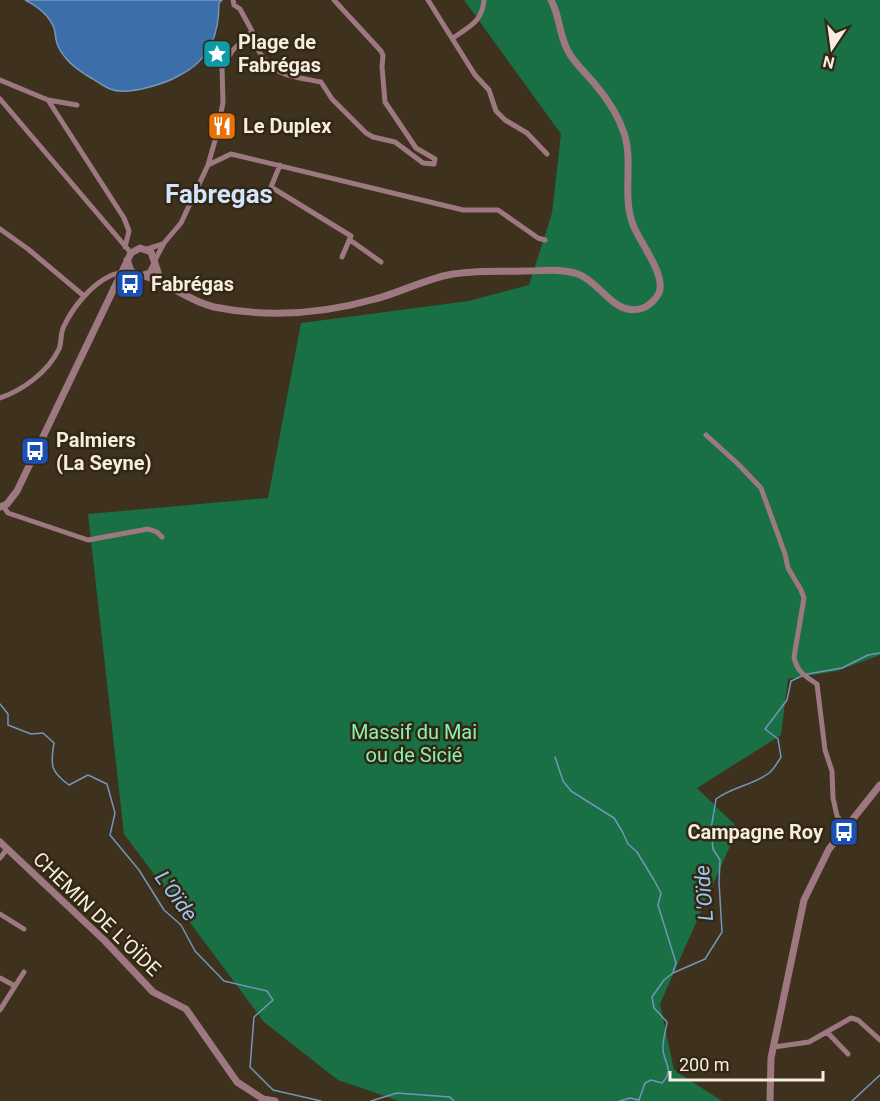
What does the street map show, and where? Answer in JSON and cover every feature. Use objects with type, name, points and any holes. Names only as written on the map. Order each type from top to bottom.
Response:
[{"type":"street","points":[[233,0],[234,5],[240,9],[258,54],[272,70],[292,77],[321,82],[332,99],[366,133],[395,142],[426,164],[434,164],[435,159],[416,148],[385,102],[381,51],[334,0]]},
{"type":"street","points":[[428,0],[475,75],[489,90],[496,111],[505,120],[527,133],[547,154]]},
{"type":"street","points":[[453,38],[479,18],[484,0]]},
{"type":"street","points":[[0,398],[16,392],[42,372],[60,348],[62,328],[84,296],[108,276],[120,273],[161,281],[199,303],[254,312],[298,314],[324,311],[375,299],[447,276],[473,272],[569,271],[591,282],[617,305],[632,310],[647,306],[660,292],[660,285],[656,267],[634,226],[630,213],[628,158],[624,132],[606,100],[566,48],[551,0]]},
{"type":"street","points":[[112,290],[121,283],[153,270],[164,243],[181,223],[208,165],[218,130],[223,102],[222,67],[233,50],[251,33]]},
{"type":"street","points":[[0,80],[48,100],[77,105]]},
{"type":"street","points":[[0,99],[128,253]]},
{"type":"street","points":[[48,100],[124,218],[129,231],[128,266],[138,275]]},
{"type":"street","points":[[208,165],[231,154],[463,210],[498,210],[538,238],[546,240]]},
{"type":"street","points":[[280,165],[271,187],[351,236],[342,256]]},
{"type":"street","points":[[0,229],[28,249],[84,296]]},
{"type":"street","points":[[350,240],[381,262]]},
{"type":"street","points":[[162,537],[157,532],[148,529],[88,540],[8,513],[2,506],[11,500],[17,491],[128,253],[164,243]]},
{"type":"street","points":[[147,249],[154,256],[161,281]]},
{"type":"street","points":[[706,435],[761,488],[788,568],[804,598],[794,657],[796,667],[803,675],[817,684],[825,750],[832,771],[835,807],[837,816],[847,828]]},
{"type":"street","points":[[770,1101],[770,1068],[804,900],[830,849],[880,785]]},
{"type":"street","name":"CHEMIN DE L'OÏDE","points":[[0,842],[105,941],[153,992],[186,1010],[237,1082],[263,1099],[275,1101]]},
{"type":"street","points":[[0,858],[7,849]]},
{"type":"street","points":[[0,914],[24,929]]},
{"type":"street","points":[[0,1010],[24,972]]},
{"type":"street","points":[[0,978],[15,986]]},
{"type":"street","points":[[774,1047],[809,1042],[851,1018],[858,1020],[880,1040]]},
{"type":"street","points":[[827,1032],[848,1054]]},
{"type":"green space","name":"Massif du Mai ou de Sicié","points":[[464,0],[880,0],[880,655],[837,671],[788,679],[781,735],[697,788],[738,828],[660,1004],[674,1070],[722,1101],[399,1101],[338,1080],[264,1022],[124,834],[88,514],[268,498],[301,323],[469,301],[529,285],[552,213],[561,134]]},
{"type":"water","points":[[25,0],[222,0],[219,3],[215,35],[206,54],[199,62],[165,82],[136,90],[117,91],[107,88],[73,66],[58,46],[54,28],[49,19]]},
{"type":"waterway","name":"L'Oïde","points":[[807,674],[842,668],[868,655],[880,653]]},
{"type":"waterway","name":"L'Oïde","points":[[639,1100],[645,1083],[651,1080],[662,1083],[668,1073],[663,1052],[667,1022],[654,1008],[652,997],[664,980],[673,973],[705,959],[722,932],[720,860],[713,849],[711,829],[716,799],[763,777],[776,765],[781,757],[778,739],[765,729],[787,700],[791,681],[802,676]]},
{"type":"waterway","name":"L'Oïde","points":[[0,704],[8,714],[8,725],[31,734],[43,733],[54,743],[53,768],[58,776],[69,785],[88,775],[107,784],[115,813],[110,835],[139,870],[164,910],[181,925],[195,951],[224,981],[267,991],[273,1000],[254,1017],[250,1067],[273,1090],[321,1101]]},
{"type":"waterway","name":"L'Oïde","points":[[555,757],[563,781],[571,791],[614,818],[628,844],[637,852],[654,880],[661,893],[658,905],[676,963],[673,972]]},
{"type":"waterway","name":"L'Oïde","points":[[852,1101],[880,1075]]},
{"type":"waterway","name":"L'Oïde","points":[[371,1101],[397,1093],[450,1097],[454,1101]]},
{"type":"waterway","name":"L'Oïde","points":[[620,1101],[630,1098],[639,1100]]},
{"type":"place","name":"Plage de Fabrégas","points":[[217,54]]},
{"type":"place","name":"Le Duplex","points":[[222,126]]},
{"type":"place","name":"Fabrégas","points":[[130,284]]},
{"type":"place","name":"Palmiers (La Seyne)","points":[[35,451]]},
{"type":"place","name":"Campagne Roy","points":[[844,832]]},
{"type":"district","name":"Fabregas","points":[[219,194]]}]
